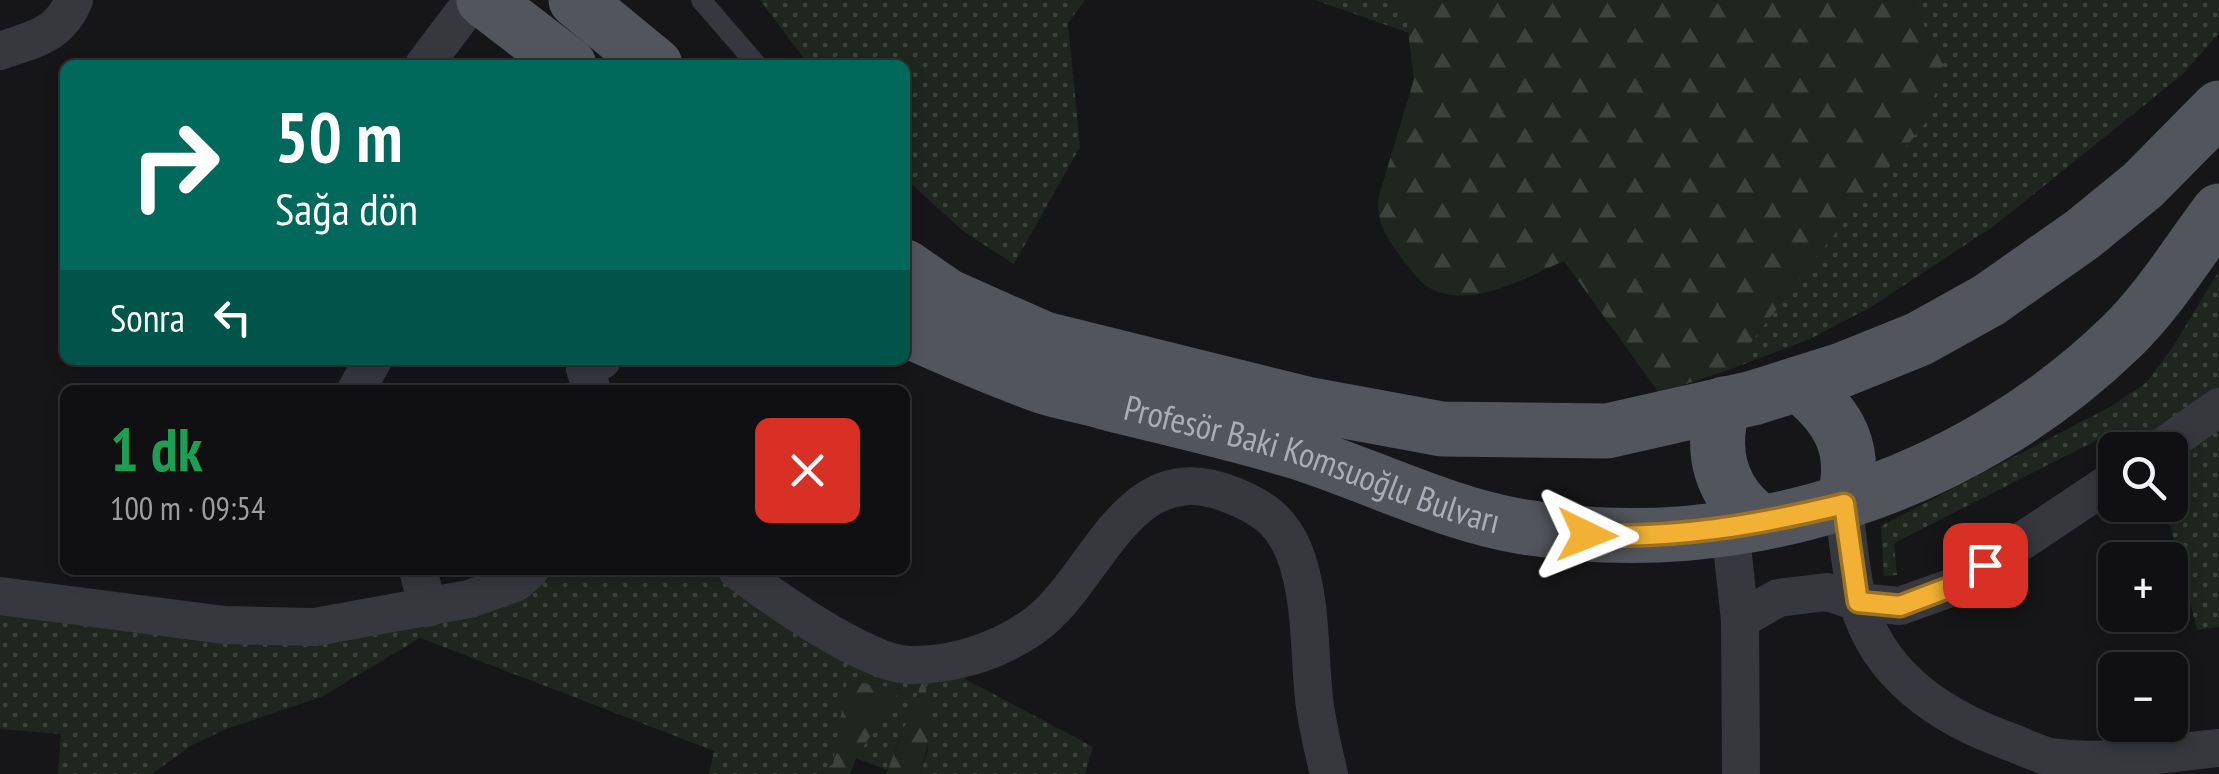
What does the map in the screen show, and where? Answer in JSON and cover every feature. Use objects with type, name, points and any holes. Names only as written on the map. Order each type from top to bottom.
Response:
[{"type":"main road","points":[[484,0],[562,60]]},
{"type":"main road","points":[[576,0],[649,60]]},
{"type":"main road","name":"Profesör Baki Komsuoğlu Bulvarı","points":[[910,270],[947,296],[1066,347],[1306,404],[1442,428],[1607,431],[1798,384],[1919,340],[2028,275],[2142,185],[2219,108]]},
{"type":"main road","name":"Profesör Baki Komsuoğlu Bulvarı","points":[[910,331],[1048,388],[1294,451],[1480,516],[1587,535],[1651,538],[1746,525],[1844,504],[1951,457],[2018,419],[2055,394],[2125,333],[2219,211]]},
{"type":"main road","points":[[1798,384],[1824,404],[1846,448],[1851,478],[1844,504]]},
{"type":"main road","points":[[1724,404],[1715,432],[1719,461],[1730,490],[1743,509],[1746,525]]},
{"type":"street","points":[[0,51],[48,34],[64,22],[74,0]]},
{"type":"street","points":[[428,60],[473,0]]},
{"type":"street","points":[[2184,432],[2219,407]]},
{"type":"street","points":[[1240,498],[1258,442]]},
{"type":"street","points":[[744,575],[836,636],[879,658],[905,665],[937,664],[974,655],[1034,626],[1126,513],[1155,495],[1182,487],[1210,485],[1257,505],[1281,524],[1295,554],[1306,602],[1314,702],[1329,774]]},
{"type":"street","points":[[1740,620],[1778,598],[1827,592],[1858,602],[1900,606],[1953,586],[2098,489]]},
{"type":"street","points":[[1844,504],[1858,602],[1874,640],[1898,674],[1934,706],[2048,765],[2219,748]]},
{"type":"street","points":[[1741,774],[1740,620],[1746,525]]},
{"type":"street","points":[[419,575],[428,608]]},
{"type":"street","points":[[0,596],[275,628],[332,625],[428,608],[498,591],[525,575]]},
{"type":"lane","points":[[701,0],[753,60]]},
{"type":"green space","points":[[760,0],[1085,0],[1068,23],[1080,147],[1014,264],[964,232],[910,183],[910,60],[805,60]]},
{"type":"green space","points":[[1315,0],[1400,0],[1409,33]]},
{"type":"green space","points":[[1400,0],[1912,0],[1943,65],[1927,121],[1731,369],[1659,393],[1564,261],[1495,290],[1458,295],[1441,293],[1425,285],[1393,247],[1382,225],[1378,199],[1414,79],[1405,9]]},
{"type":"green space","points":[[1912,0],[2219,0],[2219,33],[2183,74],[1994,226],[1871,307],[1810,339],[1731,369],[1812,261],[1943,65]]},
{"type":"green space","points":[[2219,271],[2219,627],[2197,630],[2188,595],[2188,542],[2174,542],[2169,522],[2188,522],[2188,432],[2098,432],[2098,440],[1894,543],[1897,575],[1884,576],[1881,526],[2110,407],[2147,382]]},
{"type":"green space","points":[[520,575],[723,575],[759,600],[954,673],[1093,747],[1085,774],[920,774],[928,751],[924,679],[887,770],[856,758],[901,689],[848,681],[833,765],[821,774],[709,774],[714,751],[420,638],[321,697],[226,729],[192,745],[152,774],[58,774],[61,734],[0,729],[0,610],[226,633]]},
{"type":"green space","points":[[924,677],[929,726],[920,774],[886,774]]},
{"type":"green space","points":[[847,681],[901,689],[856,758],[850,774],[821,774],[833,764]]},
{"type":"route","points":[[1587,535],[1651,538],[1692,534],[1844,504],[1858,602],[1900,606],[1953,586],[1985,565]]}]
